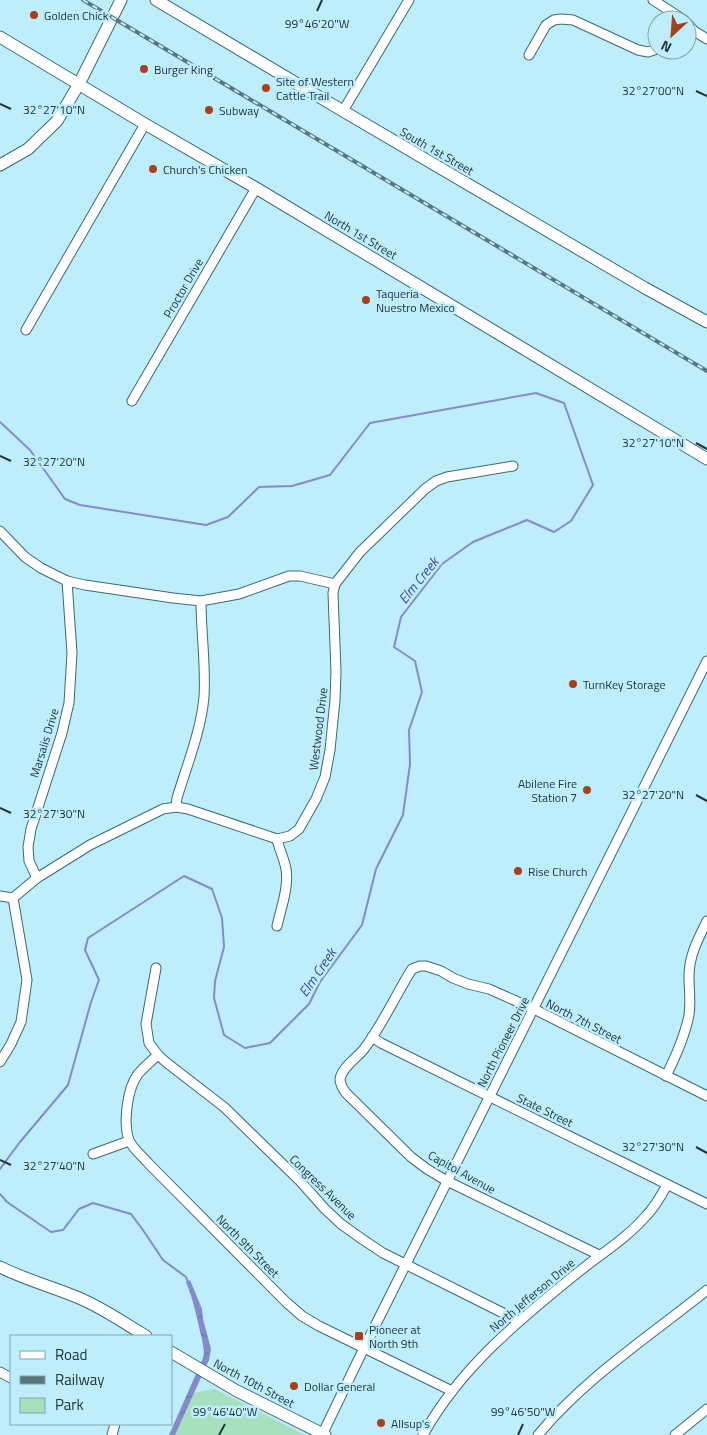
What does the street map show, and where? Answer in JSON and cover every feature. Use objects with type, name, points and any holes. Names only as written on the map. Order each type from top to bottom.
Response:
[{"type":"main road","points":[[0,165],[28,149],[57,121],[79,84],[121,0]]},
{"type":"main road","name":"South 1st Street","points":[[156,0],[645,288],[707,322]]},
{"type":"main road","name":"North 1st Street","points":[[0,37],[256,188],[707,459]]},
{"type":"main road","points":[[0,1267],[80,1298],[104,1310],[144,1335]]},
{"type":"main road","name":"North 10th Street","points":[[172,1353],[237,1391],[323,1435]]},
{"type":"street","points":[[343,111],[409,0]]},
{"type":"street","points":[[652,0],[668,10]]},
{"type":"street","points":[[529,55],[546,25],[560,19],[573,20],[638,50],[647,52]]},
{"type":"street","points":[[26,330],[145,124]]},
{"type":"street","name":"Proctor Drive","points":[[132,401],[256,188]]},
{"type":"street","points":[[0,531],[26,557],[41,568],[67,580],[85,585],[201,601],[239,594],[289,576],[300,576],[335,584],[360,552],[425,488],[447,477],[513,466]]},
{"type":"street","name":"Marsalis Drive","points":[[37,878],[29,861],[28,847],[31,829],[62,733],[69,704],[72,653],[67,580]]},
{"type":"street","name":"Westwood Drive","points":[[277,839],[290,836],[299,829],[316,799],[325,777],[335,700],[336,672],[333,593],[335,584]]},
{"type":"street","points":[[176,807],[177,798],[194,745],[204,698],[205,675],[201,601]]},
{"type":"street","name":"North Pioneer Drive","points":[[323,1435],[364,1348],[707,661]]},
{"type":"street","points":[[0,896],[14,898],[37,878],[90,845],[163,809],[176,807],[188,809],[277,839],[287,877],[277,926]]},
{"type":"street","points":[[0,1060],[11,1044],[21,1022],[28,980],[14,898]]},
{"type":"street","points":[[666,1076],[685,1031],[689,1012],[689,974],[692,957],[697,941],[707,921]]},
{"type":"street","name":"North 7th Street","points":[[372,1037],[412,969],[426,966],[468,984],[488,989],[534,1009],[707,1096]]},
{"type":"street","points":[[93,1154],[129,1141],[126,1124],[128,1097],[137,1076],[158,1054],[149,1043],[146,1024],[156,968]]},
{"type":"street","name":"Capitol Avenue","points":[[372,1037],[362,1052],[344,1069],[340,1078],[341,1086],[411,1157],[426,1169],[447,1181],[599,1255]]},
{"type":"street","name":"State Street","points":[[372,1037],[707,1204]]},
{"type":"street","name":"Congress Avenue","points":[[158,1054],[224,1107],[341,1224],[383,1253],[519,1321]]},
{"type":"street","name":"North 9th Street","points":[[129,1141],[149,1164],[302,1316],[452,1391]]},
{"type":"street","name":"North Jefferson Drive","points":[[423,1435],[452,1391],[478,1359],[519,1321],[630,1232],[648,1215],[667,1185]]},
{"type":"street","points":[[538,1435],[580,1391],[707,1290]]},
{"type":"street","points":[[676,1435],[707,1410]]},
{"type":"green space","points":[[215,1389],[305,1435],[173,1435],[193,1393]]},
{"type":"water","points":[[190,1280],[202,1309],[211,1349],[209,1360],[175,1435],[169,1435],[204,1355],[202,1339],[186,1282]]},
{"type":"waterway","name":"Elm Creek","points":[[0,422],[30,450],[65,499],[80,505],[206,525],[228,517],[259,487],[292,486],[330,475],[370,423],[536,393],[564,403],[593,485],[571,521],[554,532],[527,520],[473,542],[442,564],[401,617],[394,647],[415,661],[422,692],[409,730],[410,764],[403,815],[376,869],[362,925],[320,982],[309,1004],[270,1043],[245,1048],[224,1035],[214,998],[215,981],[224,947],[222,918],[212,889],[184,876],[88,938],[85,950],[99,980],[68,1085],[0,1169]]},
{"type":"waterway","name":"Elm Creek","points":[[0,1194],[7,1202],[51,1232],[63,1230],[79,1209],[93,1203],[131,1214],[163,1260],[186,1277],[188,1283]]},
{"type":"railway","points":[[83,0],[707,371]]},
{"type":"place","name":"Golden Chick","points":[[34,15]]},
{"type":"place","name":"Burger King","points":[[144,69]]},
{"type":"place","name":"Site of Western Cattle Trail","points":[[266,88]]},
{"type":"place","name":"Subway","points":[[209,110]]},
{"type":"place","name":"Church's Chicken","points":[[153,169]]},
{"type":"place","name":"Taqueria Nuestro Mexico","points":[[366,300]]},
{"type":"place","name":"TurnKey Storage","points":[[573,684]]},
{"type":"place","name":"Abilene Fire Station 7","points":[[587,790]]},
{"type":"place","name":"Rise Church","points":[[518,871]]},
{"type":"place","name":"Pioneer at North 9th","points":[[359,1336]]},
{"type":"place","name":"Dollar General","points":[[294,1386]]},
{"type":"place","name":"Allsup's","points":[[381,1423]]}]
